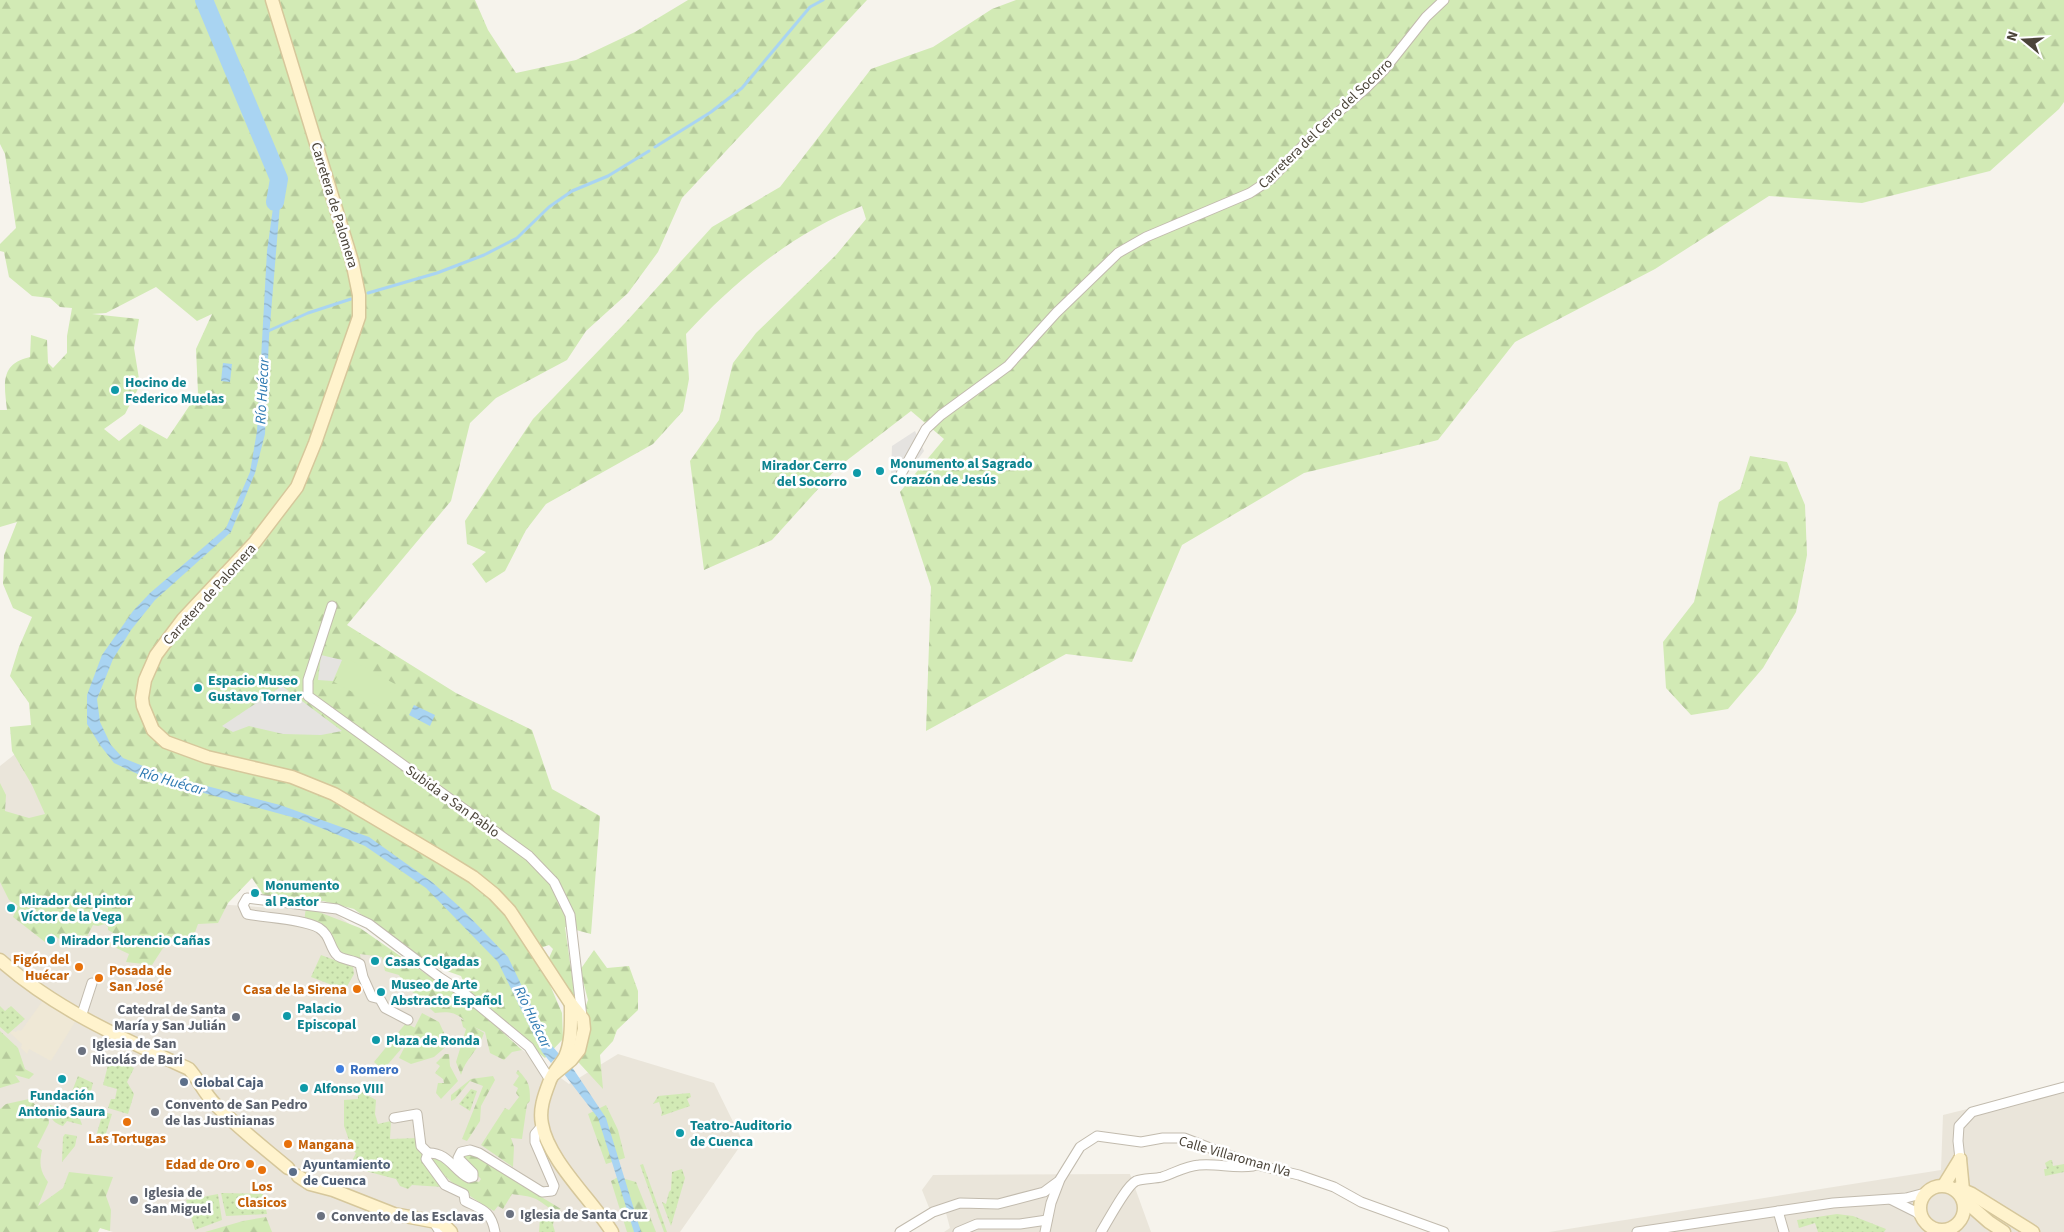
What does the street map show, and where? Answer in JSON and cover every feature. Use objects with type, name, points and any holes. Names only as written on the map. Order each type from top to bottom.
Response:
[{"type":"street","name":"Carretera de Palomera","points":[[272,0],[352,260],[358,285],[360,313],[322,426],[297,487],[255,542],[183,619],[156,655],[145,680],[142,698],[143,706],[153,730],[173,746],[207,757],[292,777],[315,785],[348,801],[474,878],[494,894],[510,911],[571,1004],[583,1019]]},
{"type":"street","name":"Carretera del Cerro del Socorro","points":[[901,474],[926,429],[941,415],[1008,366],[1056,313],[1118,253],[1146,237],[1261,187],[1320,128],[1372,82],[1426,18],[1444,0]]},
{"type":"street","name":"Subida a San Pablo","points":[[332,606],[308,680],[308,696],[529,856],[554,882],[570,915],[583,1019]]},
{"type":"street","points":[[408,1020],[385,1008],[380,999],[372,997],[363,977],[360,964],[353,960],[342,959],[336,955],[328,935],[319,928],[304,922],[246,914],[243,905],[247,898],[337,909],[369,924],[439,977],[465,994],[529,1047],[552,1077]]},
{"type":"street","points":[[0,960],[42,994],[82,1017],[189,1069],[215,1104],[271,1155],[310,1184],[333,1190],[394,1214],[433,1220],[446,1226],[452,1232]]},
{"type":"street","points":[[82,1017],[92,983]]},
{"type":"street","points":[[567,1057],[571,1032],[571,1004]]},
{"type":"street","points":[[583,1019],[584,1029],[581,1043],[567,1057],[552,1077],[541,1112],[542,1126],[563,1166],[612,1232]]},
{"type":"street","points":[[1892,1200],[1916,1212],[1925,1224],[1937,1230],[1951,1230],[1962,1219],[1965,1210],[1956,1191],[1960,1158],[1959,1126],[1972,1112],[2064,1087]]},
{"type":"street","points":[[394,1118],[417,1114],[421,1146],[428,1153],[434,1153],[448,1159],[469,1178],[472,1177],[473,1173],[458,1158],[461,1152],[470,1150],[479,1153],[542,1192],[552,1191],[554,1186],[535,1142],[535,1134],[542,1126]]},
{"type":"street","name":"Calle Villaroman IVa","points":[[900,1232],[933,1212],[960,1203],[998,1204],[1044,1192],[1059,1181],[1080,1147],[1097,1136],[1142,1142],[1162,1138],[1184,1138],[1256,1166],[1299,1175],[1334,1188],[1361,1202],[1444,1232]]},
{"type":"street","points":[[428,1153],[426,1159],[445,1185],[464,1194],[466,1201],[488,1213],[492,1219],[495,1232]]},
{"type":"street","points":[[1956,1191],[1960,1158]]},
{"type":"street","points":[[1100,1232],[1122,1196],[1136,1182],[1162,1177],[1186,1167],[1201,1165],[1238,1168],[1256,1166]]},
{"type":"street","points":[[1045,1232],[1051,1203],[1059,1181]]},
{"type":"street","points":[[1637,1232],[1778,1210],[1834,1203],[1906,1198],[1926,1193],[1936,1186],[1956,1191],[2033,1232]]},
{"type":"street","points":[[1956,1191],[1989,1222],[2004,1232]]},
{"type":"street","points":[[1925,1224],[1920,1204],[1926,1193]]},
{"type":"street","points":[[1778,1210],[1784,1232]]},
{"type":"street","points":[[433,1220],[440,1232]]},
{"type":"street","points":[[958,1232],[977,1224],[1020,1224],[1047,1220]]},
{"type":"shaded area","points":[[915,431],[924,451],[899,484],[891,475],[892,446]]},
{"type":"shaded area","points":[[321,655],[342,660],[333,681],[318,680]]},
{"type":"shaded area","points":[[282,686],[342,731],[321,735],[283,734],[249,726],[233,732],[222,726]]},
{"type":"shaded area","points":[[34,739],[156,900],[333,912],[569,1084],[618,1054],[714,1083],[743,1142],[680,1232],[113,1232],[0,1194],[0,766]]},
{"type":"shaded area","points":[[44,999],[78,1017],[51,1061],[29,1049],[27,1054],[21,1048],[22,1044],[10,1033],[12,1031],[21,1031]]},
{"type":"shaded area","points":[[2064,1085],[2064,1232],[1549,1232],[1941,1170],[1943,1115]]},
{"type":"shaded area","points":[[1130,1174],[1151,1232],[944,1232],[950,1228],[946,1213],[930,1210],[922,1190],[933,1175]]},
{"type":"green space","points":[[0,0],[475,0],[488,30],[516,73],[576,60],[635,32],[688,0],[867,0],[682,198],[658,252],[628,293],[586,331],[567,360],[496,398],[470,423],[451,501],[347,625],[456,693],[532,730],[552,789],[600,816],[591,934],[565,927],[575,998],[549,958],[553,949],[549,945],[535,950],[562,1013],[563,1039],[545,1058],[501,1023],[469,994],[461,976],[427,964],[354,909],[323,901],[289,901],[264,896],[252,878],[228,903],[218,923],[198,924],[195,932],[163,948],[152,965],[126,962],[129,954],[110,945],[115,934],[108,930],[105,924],[93,925],[84,942],[81,941],[80,944],[71,941],[70,944],[65,943],[51,933],[45,942],[13,917],[18,906],[9,900],[0,882],[0,783],[6,795],[5,811],[29,818],[45,814],[32,785],[12,751],[10,727],[31,725],[29,703],[10,676],[19,647],[32,617],[13,608],[3,584],[4,555],[17,522],[0,527],[0,410],[7,410],[5,383],[9,370],[13,364],[30,357],[31,335],[47,340],[48,363],[53,368],[67,353],[67,336],[72,308],[60,307],[50,298],[32,296],[9,277],[4,252],[0,251],[0,244],[16,228],[5,154],[0,144]],"holes":[[[156,287],[197,321],[212,314],[196,349],[198,393],[167,439],[140,424],[119,441],[104,429],[125,414],[140,385],[134,348],[139,319],[92,314],[106,313]]]},
{"type":"green space","points":[[1016,0],[2064,0],[2064,102],[2059,109],[1990,171],[1862,203],[1769,196],[1655,269],[1515,342],[1438,440],[1304,473],[1182,545],[1132,662],[1066,654],[926,731],[931,587],[900,492],[944,439],[911,411],[837,468],[772,540],[704,570],[690,461],[719,420],[733,363],[756,333],[836,255],[866,219],[862,206],[837,217],[789,244],[745,277],[705,314],[686,334],[689,379],[683,411],[653,444],[546,504],[526,530],[505,571],[486,583],[472,564],[486,552],[467,544],[465,521],[533,419],[625,323],[712,227],[780,187],[871,69],[933,47],[992,9]]},
{"type":"green space","points":[[1750,456],[1787,462],[1805,505],[1807,555],[1796,612],[1763,668],[1728,709],[1691,715],[1666,688],[1663,642],[1694,602],[1719,502],[1740,489]]},
{"type":"green space","points":[[347,658],[395,684],[382,708],[334,682]]},
{"type":"green space","points":[[306,907],[360,928],[466,999],[522,1050],[512,1052],[504,1060],[490,1053],[485,1032],[474,1027],[484,1033],[461,1075],[456,1062],[466,1029],[463,1027],[461,1019],[465,1021],[452,1013],[435,1013],[405,985],[399,975],[385,971],[382,957],[360,954],[361,965],[342,959],[327,935],[304,922]]},
{"type":"green space","points":[[594,950],[607,968],[629,966],[638,991],[638,1010],[617,1030],[613,1041],[600,1055],[603,1089],[569,1052],[588,1000],[580,970]]},
{"type":"green space","points":[[321,955],[353,967],[354,974],[345,990],[311,977]]},
{"type":"green space","points":[[0,1006],[5,1011],[11,1006],[25,1019],[8,1034],[0,1027]]},
{"type":"green space","points":[[422,1013],[439,1022],[449,1044],[434,1057],[411,1064],[399,1058]]},
{"type":"green space","points":[[406,1023],[415,1028],[407,1042],[383,1070],[374,1062]]},
{"type":"green space","points":[[0,1031],[18,1048],[25,1069],[34,1074],[29,1079],[15,1075],[20,1082],[0,1088]]},
{"type":"green space","points":[[445,1054],[449,1054],[450,1066],[458,1081],[441,1099],[436,1093],[438,1083],[444,1083],[443,1079],[435,1073],[440,1066],[436,1063]]},
{"type":"green space","points":[[114,1056],[131,1058],[130,1066],[134,1068],[127,1082],[134,1094],[128,1114],[108,1108],[111,1099],[115,1099],[117,1089],[103,1085],[108,1065]]},
{"type":"green space","points":[[518,1070],[528,1084],[530,1101],[527,1104],[522,1139],[511,1138],[514,1147],[513,1167],[481,1145],[505,1108],[509,1110],[519,1097],[516,1093],[518,1088],[513,1085],[519,1076],[516,1073]]},
{"type":"green space","points":[[78,1076],[93,1083],[88,1102],[71,1094]]},
{"type":"green space","points":[[493,1076],[495,1080],[481,1106],[480,1121],[467,1141],[462,1139],[483,1086],[470,1081],[455,1099],[451,1101],[451,1095],[471,1079]]},
{"type":"green space","points":[[471,1089],[477,1091],[470,1111],[459,1104]]},
{"type":"green space","points":[[358,1090],[376,1100],[375,1114],[378,1124],[391,1121],[390,1139],[418,1138],[443,1187],[412,1185],[408,1189],[400,1186],[396,1179],[354,1168],[353,1159],[356,1153],[347,1146],[350,1143],[344,1126],[344,1100],[358,1099]]},
{"type":"green space","points":[[690,1093],[691,1097],[687,1099],[690,1106],[661,1116],[662,1112],[659,1102],[653,1104],[658,1096]]},
{"type":"green space","points":[[29,1099],[39,1108],[47,1107],[49,1123],[37,1147],[42,1150],[41,1167],[48,1182],[38,1206],[63,1188],[69,1172],[113,1177],[106,1196],[111,1210],[110,1231],[100,1228],[98,1232],[0,1232],[0,1109],[6,1104]]},
{"type":"green space","points":[[50,1105],[71,1111],[73,1117],[80,1119],[82,1125],[67,1121],[63,1126],[56,1123],[51,1116]]},
{"type":"green space","points":[[606,1105],[618,1130],[625,1158],[606,1164],[588,1114]]},
{"type":"green space","points":[[103,1112],[112,1114],[103,1143],[95,1140]]},
{"type":"green space","points":[[65,1134],[77,1136],[75,1146],[62,1162],[63,1137]]},
{"type":"green space","points":[[465,1155],[473,1155],[561,1209],[550,1208],[533,1198],[512,1194],[503,1209],[498,1206],[494,1211],[459,1188],[429,1160],[432,1156],[443,1160],[464,1178],[479,1182],[481,1179],[463,1160]]},
{"type":"green space","points":[[2052,1160],[2053,1166],[2064,1164],[2064,1172],[2045,1176],[2044,1169],[2047,1169],[2045,1163]]},
{"type":"green space","points":[[643,1164],[667,1232],[664,1232],[640,1165]]},
{"type":"green space","points":[[682,1169],[685,1178],[671,1226],[662,1202],[666,1204],[671,1190],[672,1172]]},
{"type":"green space","points":[[618,1177],[636,1182],[656,1232],[627,1232],[611,1181]]},
{"type":"green space","points":[[221,1193],[263,1194],[267,1214],[226,1216]]},
{"type":"green space","points":[[218,1194],[222,1220],[195,1230],[186,1200]]},
{"type":"green space","points":[[549,1211],[555,1213],[553,1225],[555,1232],[539,1232],[540,1218],[549,1217]]},
{"type":"green space","points":[[1837,1214],[1853,1216],[1886,1229],[1884,1232],[1818,1232],[1815,1223],[1799,1228],[1797,1220]]},
{"type":"green space","points":[[266,1217],[272,1232],[205,1232],[243,1221]]},
{"type":"water","points":[[277,179],[282,180],[269,337],[265,434],[255,473],[231,532],[155,600],[131,630],[113,659],[97,699],[100,722],[111,745],[123,758],[168,776],[280,805],[369,837],[432,882],[463,910],[508,957],[548,1041],[559,1054],[551,1063],[542,1052],[498,962],[426,888],[365,846],[299,819],[142,776],[114,763],[87,724],[87,695],[102,655],[133,611],[150,593],[226,528],[250,472],[257,431],[267,251]]},
{"type":"water","points":[[223,363],[232,364],[230,382],[221,381]]},
{"type":"water","points":[[414,705],[435,715],[430,726],[409,715]]},
{"type":"water","points":[[572,1067],[606,1118],[641,1232],[634,1232],[598,1118],[564,1074]]},
{"type":"waterway","name":"Río Huécar","points":[[204,0],[279,179],[275,202]]},
{"type":"waterway","points":[[655,147],[711,112],[742,88],[810,7],[823,0]]},
{"type":"waterway","points":[[368,293],[437,273],[484,255],[517,238],[549,207],[572,191],[608,176],[649,151]]},
{"type":"waterway","points":[[266,332],[308,313],[351,299]]},
{"type":"place","name":"Hocino de Federico Muelas","points":[[115,390]]},
{"type":"place","name":"Monumento al Sagrado Corazón de Jesús","points":[[880,471]]},
{"type":"place","name":"Mirador Cerro del Socorro","points":[[857,473]]},
{"type":"place","name":"Espacio Museo Gustavo Torner","points":[[198,688]]},
{"type":"place","name":"Monumento al Pastor","points":[[255,893]]},
{"type":"place","name":"Mirador del pintor Víctor de la Vega","points":[[11,908]]},
{"type":"place","name":"Mirador Florencio Cañas","points":[[51,940]]},
{"type":"place","name":"Casas Colgadas","points":[[375,961]]},
{"type":"place","name":"Figón del Huécar","points":[[79,967]]},
{"type":"place","name":"Posada de San José","points":[[99,978]]},
{"type":"place","name":"Casa de la Sirena","points":[[357,989]]},
{"type":"place","name":"Museo de Arte Abstracto Español","points":[[381,992]]},
{"type":"place","name":"Palacio Episcopal","points":[[287,1016]]},
{"type":"place","name":"Catedral de Santa María y San Julián","points":[[236,1017]]},
{"type":"place","name":"Plaza de Ronda","points":[[376,1040]]},
{"type":"place","name":"Iglesia de San Nicolás de Bari","points":[[82,1051]]},
{"type":"place","name":"Romero","points":[[340,1069]]},
{"type":"place","name":"Fundación Antonio Saura","points":[[62,1079]]},
{"type":"place","name":"Global Caja","points":[[184,1082]]},
{"type":"place","name":"Alfonso VIII","points":[[304,1088]]},
{"type":"place","name":"Convento de San Pedro de las Justinianas","points":[[155,1112]]},
{"type":"place","name":"Las Tortugas","points":[[127,1122]]},
{"type":"place","name":"Teatro-Auditorio de Cuenca","points":[[680,1133]]},
{"type":"place","name":"Mangana","points":[[288,1144]]},
{"type":"place","name":"Edad de Oro","points":[[250,1164]]},
{"type":"place","name":"Los Clasicos","points":[[262,1170]]},
{"type":"place","name":"Ayuntamiento de Cuenca","points":[[293,1172]]},
{"type":"place","name":"Iglesia de San Miguel","points":[[134,1200]]},
{"type":"place","name":"Iglesia de Santa Cruz","points":[[510,1214]]},
{"type":"place","name":"Convento de las Esclavas","points":[[321,1216]]}]
